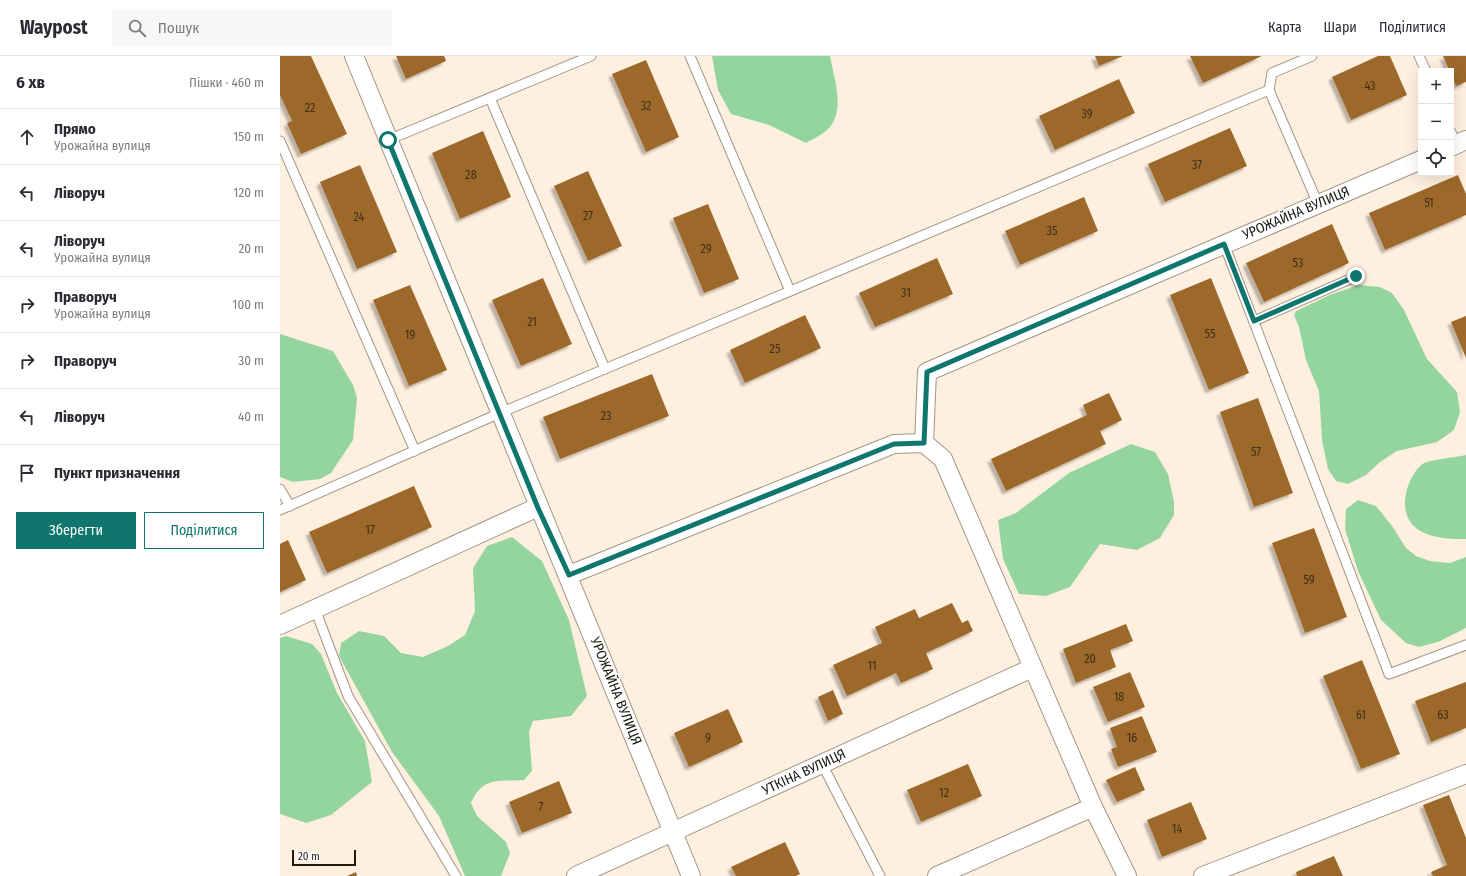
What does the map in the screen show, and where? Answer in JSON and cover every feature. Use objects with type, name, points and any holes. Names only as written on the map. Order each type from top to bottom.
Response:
[{"type":"street","name":"УРОЖАЙНА ВУЛИЦЯ","points":[[354,56],[538,508],[569,575],[692,876]]},
{"type":"street","name":"УРОЖАЙНА ВУЛИЦЯ","points":[[924,443],[927,372],[1418,161]]},
{"type":"street","points":[[569,575],[894,444],[924,443],[943,459],[1032,668],[1093,806],[1127,876]]},
{"type":"street","points":[[280,625],[538,508]]},
{"type":"street","name":"УТКIНА ВУЛИЦЯ","points":[[576,876],[1032,668]]},
{"type":"street","points":[[1203,876],[1466,774]]},
{"type":"street","points":[[937,876],[1093,806]]},
{"type":"lane","points":[[388,140],[591,56]]},
{"type":"lane","points":[[690,56],[790,291]]},
{"type":"lane","points":[[1312,56],[1272,73],[1269,90],[1318,204]]},
{"type":"lane","points":[[1419,56],[1425,68]]},
{"type":"lane","points":[[280,510],[500,413],[1269,90]]},
{"type":"lane","points":[[490,98],[605,369]]},
{"type":"lane","points":[[280,141],[415,451]]},
{"type":"lane","points":[[1224,244],[1389,674],[1466,645]]},
{"type":"lane","points":[[1254,321],[1356,276]]},
{"type":"lane","points":[[280,489],[290,506]]},
{"type":"lane","points":[[315,609],[348,696],[456,876]]},
{"type":"lane","points":[[822,764],[880,876]]},
{"type":"green space","points":[[712,56],[830,56],[836,84],[838,104],[833,122],[826,131],[806,143],[769,125],[731,114],[718,90]]},
{"type":"green space","points":[[1359,285],[1380,287],[1392,293],[1404,310],[1427,359],[1457,392],[1460,412],[1454,430],[1437,442],[1397,451],[1380,462],[1366,475],[1348,484],[1336,481],[1328,469],[1322,440],[1319,391],[1306,360],[1299,327],[1294,315],[1296,311],[1332,294]]},
{"type":"green space","points":[[280,334],[333,351],[353,385],[357,398],[353,440],[331,473],[320,479],[293,482],[280,477]]},
{"type":"green space","points":[[1131,444],[1155,452],[1168,474],[1174,502],[1174,515],[1160,538],[1137,550],[1100,544],[1070,587],[1046,596],[1019,594],[1003,559],[998,520],[1016,513],[1069,473]]},
{"type":"green space","points":[[1466,455],[1466,539],[1441,538],[1429,535],[1412,524],[1407,515],[1405,504],[1407,489],[1413,475],[1424,463]]},
{"type":"green space","points":[[1358,500],[1376,506],[1392,526],[1406,548],[1416,556],[1430,561],[1450,563],[1466,557],[1466,628],[1438,642],[1419,647],[1406,643],[1381,620],[1358,571],[1345,529],[1346,509]]},
{"type":"green space","points":[[512,537],[542,561],[569,620],[587,696],[571,716],[533,721],[529,732],[532,771],[524,780],[492,782],[486,784],[476,794],[471,803],[477,816],[506,842],[510,853],[501,876],[465,876],[439,816],[392,752],[339,656],[341,643],[359,631],[384,636],[401,653],[423,657],[448,646],[465,635],[475,611],[473,568],[487,546]]},
{"type":"green space","points":[[286,636],[312,644],[321,654],[337,693],[365,741],[372,782],[331,815],[306,823],[280,814],[280,638]]},
{"type":"building","points":[[280,56],[311,56],[347,134],[301,154],[287,123],[292,121],[280,95]]},
{"type":"building","points":[[396,56],[444,56],[446,61],[406,79]]},
{"type":"building","points":[[1095,56],[1123,56],[1099,66]]},
{"type":"building","points":[[1190,56],[1262,56],[1203,83]]},
{"type":"building","points":[[1378,56],[1390,56],[1407,95],[1351,120],[1332,77]]},
{"type":"building","points":[[1443,56],[1466,56],[1466,82],[1456,86],[1454,81],[1454,68],[1448,68]]},
{"type":"building","points":[[646,60],[679,137],[646,152],[612,74]]},
{"type":"building","points":[[1119,79],[1135,113],[1055,150],[1039,116]]},
{"type":"building","points":[[1230,128],[1247,166],[1165,202],[1148,164]]},
{"type":"building","points":[[483,131],[511,197],[460,219],[432,153]]},
{"type":"building","points":[[360,165],[397,252],[357,269],[320,182]]},
{"type":"building","points":[[588,171],[622,246],[588,261],[554,186]]},
{"type":"building","points":[[1458,175],[1466,194],[1466,215],[1385,250],[1369,213]]},
{"type":"building","points":[[1084,197],[1098,231],[1020,265],[1005,231]]},
{"type":"building","points":[[708,204],[739,279],[704,293],[673,218]]},
{"type":"building","points":[[1332,224],[1349,263],[1264,302],[1246,263]]},
{"type":"building","points":[[937,258],[953,294],[875,327],[859,293]]},
{"type":"building","points":[[543,278],[572,344],[521,366],[492,300]]},
{"type":"building","points":[[1211,278],[1249,373],[1209,390],[1170,295]]},
{"type":"building","points":[[410,285],[447,370],[409,386],[373,300]]},
{"type":"building","points":[[805,315],[821,348],[745,383],[730,350]]},
{"type":"building","points":[[1466,316],[1466,358],[1451,322]]},
{"type":"building","points":[[652,374],[669,416],[560,459],[543,417]]},
{"type":"building","points":[[1109,393],[1122,420],[1100,431],[1106,444],[1006,491],[991,459],[1087,415],[1083,405]]},
{"type":"building","points":[[1258,398],[1293,493],[1254,507],[1220,412]]},
{"type":"building","points":[[414,486],[432,527],[327,573],[309,532]]},
{"type":"building","points":[[1314,528],[1347,617],[1305,633],[1272,543]]},
{"type":"building","points":[[288,540],[306,580],[280,592],[280,544]]},
{"type":"building","points":[[952,603],[962,623],[968,620],[973,631],[926,653],[933,669],[901,683],[896,673],[847,696],[833,665],[882,643],[875,627],[915,609],[919,618]]},
{"type":"building","points":[[1126,624],[1133,641],[1110,650],[1116,667],[1076,683],[1063,649]]},
{"type":"building","points":[[1362,660],[1400,754],[1361,769],[1323,676]]},
{"type":"building","points":[[1130,672],[1145,707],[1108,722],[1093,687]]},
{"type":"building","points":[[1466,682],[1466,728],[1431,742],[1415,701]]},
{"type":"building","points":[[833,690],[843,714],[828,721],[818,697]]},
{"type":"building","points":[[728,709],[743,742],[689,767],[674,733]]},
{"type":"building","points":[[1142,716],[1157,752],[1118,767],[1111,749],[1117,747],[1110,728]]},
{"type":"building","points":[[968,764],[982,796],[921,822],[907,790]]},
{"type":"building","points":[[1135,767],[1145,790],[1117,802],[1106,780]]},
{"type":"building","points":[[559,781],[572,813],[522,833],[509,802]]},
{"type":"building","points":[[1449,795],[1466,838],[1466,876],[1433,876],[1431,872],[1447,865],[1423,805]]},
{"type":"building","points":[[1191,802],[1207,839],[1162,857],[1147,820]]},
{"type":"building","points":[[785,842],[800,874],[796,876],[736,876],[731,867]]},
{"type":"building","points":[[1334,856],[1343,876],[1297,876],[1296,872]]},
{"type":"building","points":[[356,872],[357,876],[347,876]]},
{"type":"route","points":[[388,140],[538,508],[569,575],[894,444],[924,443],[927,372],[1224,244],[1254,321],[1356,276]]}]
